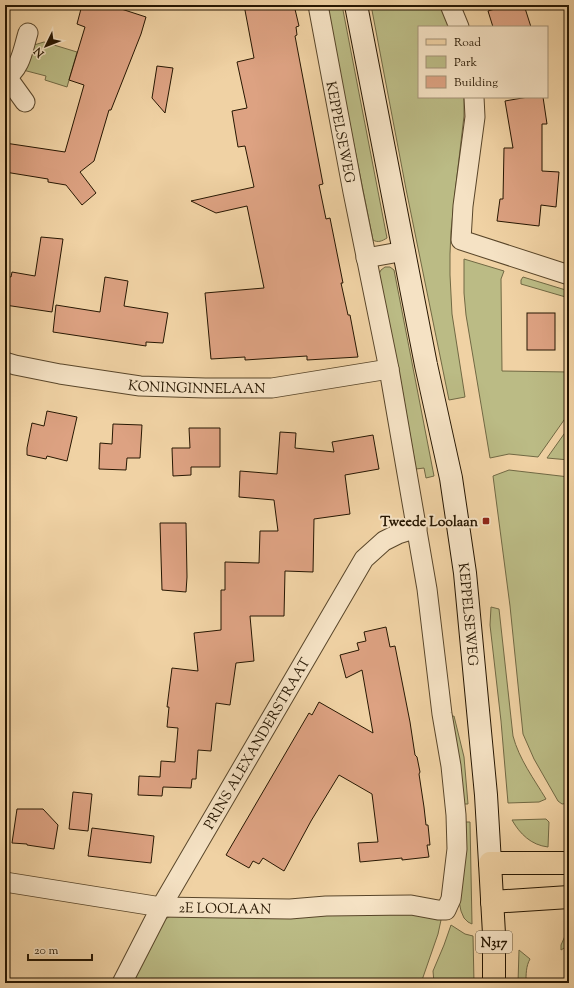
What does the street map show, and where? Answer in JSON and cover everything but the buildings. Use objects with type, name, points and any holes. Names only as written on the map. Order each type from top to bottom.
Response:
[{"type":"main road","name":"KEPPELSEWEG","points":[[356,5],[426,365],[451,478],[465,573],[486,801],[492,902],[494,983]]},
{"type":"main road","points":[[490,863],[569,863]]},
{"type":"main road","points":[[492,902],[569,897]]},
{"type":"street","name":"KEPPELSEWEG","points":[[318,5],[353,192],[389,369],[427,589],[442,714],[451,766],[456,815],[457,849],[451,899],[446,910]]},
{"type":"street","points":[[450,5],[459,26]]},
{"type":"street","points":[[25,102],[6,77],[18,66],[28,33]]},
{"type":"street","points":[[474,98],[475,118],[463,206],[461,240],[569,275]]},
{"type":"street","points":[[366,258],[404,251]]},
{"type":"street","name":"KONINGINNELAAN","points":[[5,362],[60,374],[140,386],[205,388],[272,388],[389,369]]},
{"type":"street","name":"PRINS ALEXANDERSTRAAT","points":[[122,983],[161,907],[364,559],[384,541],[398,534],[417,528]]},
{"type":"street","name":"2E LOOLAAN","points":[[5,882],[161,907],[290,908],[411,905],[446,910]]},
{"type":"green space","points":[[326,5],[342,5],[387,238],[380,241],[373,240]]},
{"type":"green space","points":[[371,5],[441,5],[450,26],[418,26],[418,98],[464,98],[464,116],[451,231],[450,275],[452,314],[465,397],[449,400],[406,189]]},
{"type":"green space","points":[[44,42],[77,52],[67,87],[45,80],[46,76],[23,70],[34,45]]},
{"type":"green space","points":[[464,259],[504,271],[501,279],[502,371],[569,372],[569,413],[538,457],[509,454],[490,458],[466,315],[464,293]]},
{"type":"green space","points":[[385,267],[390,267],[394,270],[434,476],[426,478],[424,468],[416,469],[401,383],[379,274]]},
{"type":"green space","points":[[523,277],[569,291],[569,298],[521,284]]},
{"type":"green space","points":[[569,427],[569,460],[547,458]]},
{"type":"green space","points":[[509,470],[569,477],[569,803],[562,804],[558,801],[534,759],[523,734],[510,606],[493,476]]},
{"type":"green space","points":[[491,607],[499,609],[513,736],[523,761],[546,799],[539,802],[508,803],[501,721],[490,625]]},
{"type":"green space","points":[[454,716],[464,757],[468,804],[464,804],[449,717]]},
{"type":"green space","points":[[546,819],[549,822],[548,847],[536,844],[527,838],[522,834],[512,820]]},
{"type":"green space","points":[[465,822],[470,822],[472,924],[464,918],[458,896]]},
{"type":"green space","points":[[420,912],[441,920],[438,934],[421,983],[364,983],[364,980],[352,981],[352,983],[133,983],[162,923],[167,918],[175,914]]},
{"type":"green space","points":[[451,925],[465,934],[473,936],[474,983],[434,983],[433,971]]},
{"type":"green space","points":[[569,927],[569,945],[561,950],[561,945]]},
{"type":"green space","points":[[519,950],[530,959],[526,973],[526,983],[518,983]]},
{"type":"place","name":"Tweede Loolaan","points":[[486,521]]}]
